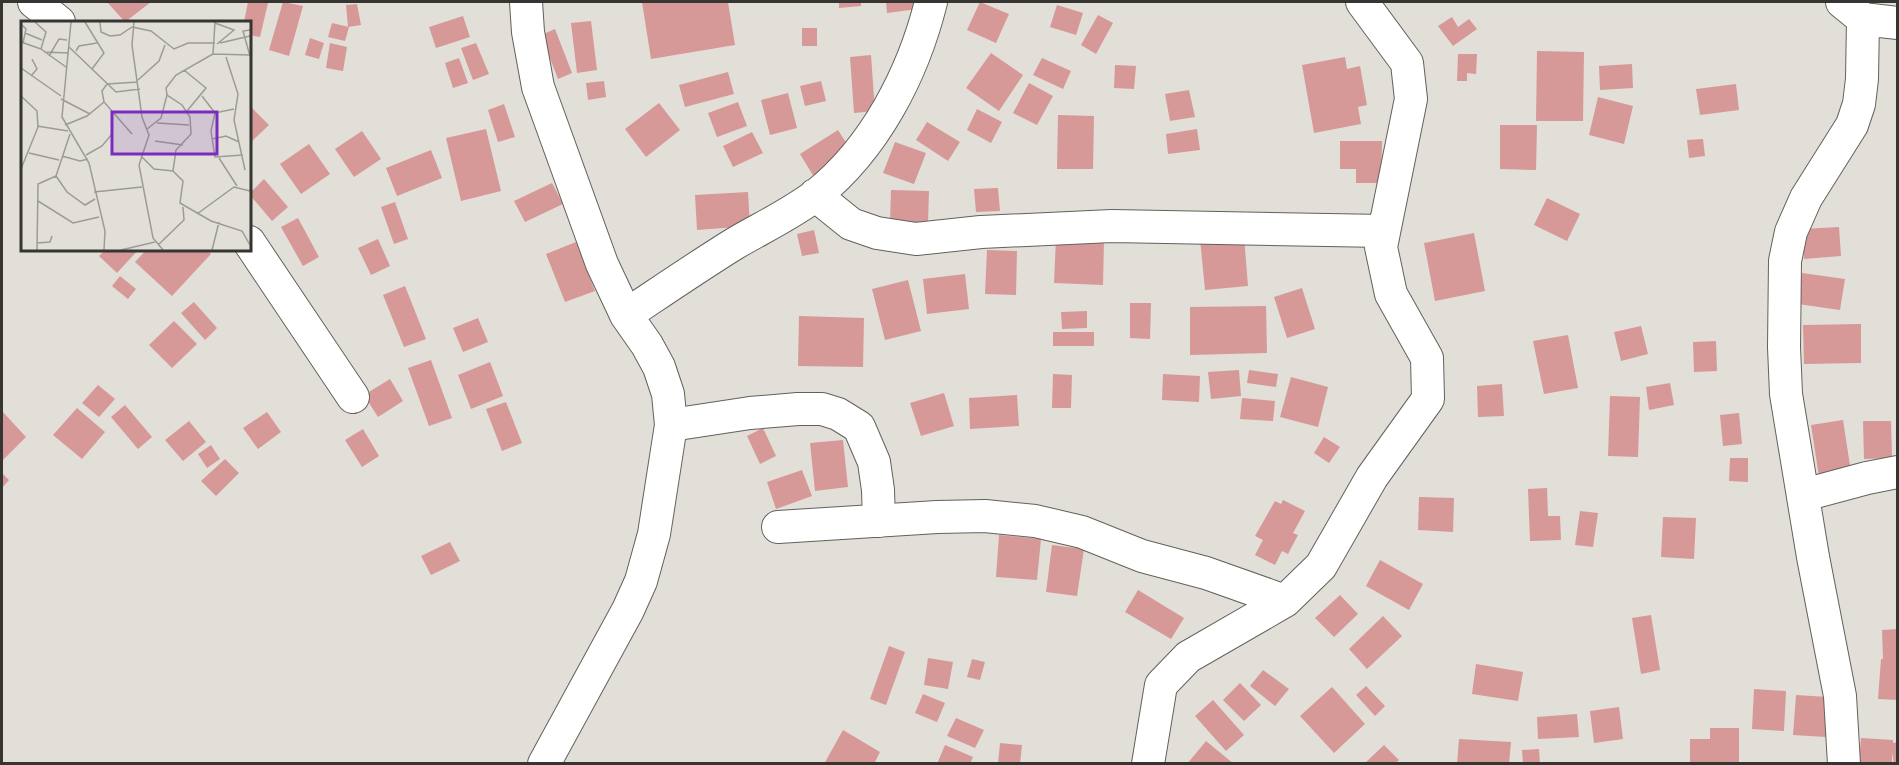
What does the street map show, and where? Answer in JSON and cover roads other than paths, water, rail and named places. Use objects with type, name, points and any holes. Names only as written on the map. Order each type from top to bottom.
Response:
[{"type":"street","points":[[34,2],[58,21]]},
{"type":"street","points":[[526,2],[528,32],[538,87],[602,264],[626,315],[659,367],[668,394],[671,425],[654,534],[641,581],[628,610],[544,764]]},
{"type":"street","points":[[626,315],[692,270],[815,195],[852,161],[890,107],[924,32],[931,2]]},
{"type":"street","points":[[1148,764],[1161,685],[1188,657],[1285,601],[1321,566],[1372,477],[1428,399],[1427,358],[1391,294],[1381,247],[1411,99],[1407,63],[1362,2]]},
{"type":"street","points":[[1844,764],[1840,696],[1785,394],[1785,261],[1791,232],[1806,198],[1856,115],[1862,79],[1853,10],[1898,23]]},
{"type":"street","points":[[815,195],[851,224],[877,233],[916,239],[981,232],[1112,226],[1384,231]]},
{"type":"street","points":[[250,243],[353,397]]},
{"type":"street","points":[[671,425],[750,413],[798,409],[822,409],[838,414],[859,427],[874,462],[879,521]]},
{"type":"street","points":[[1804,495],[1898,472]]},
{"type":"street","points":[[778,527],[985,516],[1035,521],[1082,532],[1142,556],[1206,573],[1285,601]]}]
